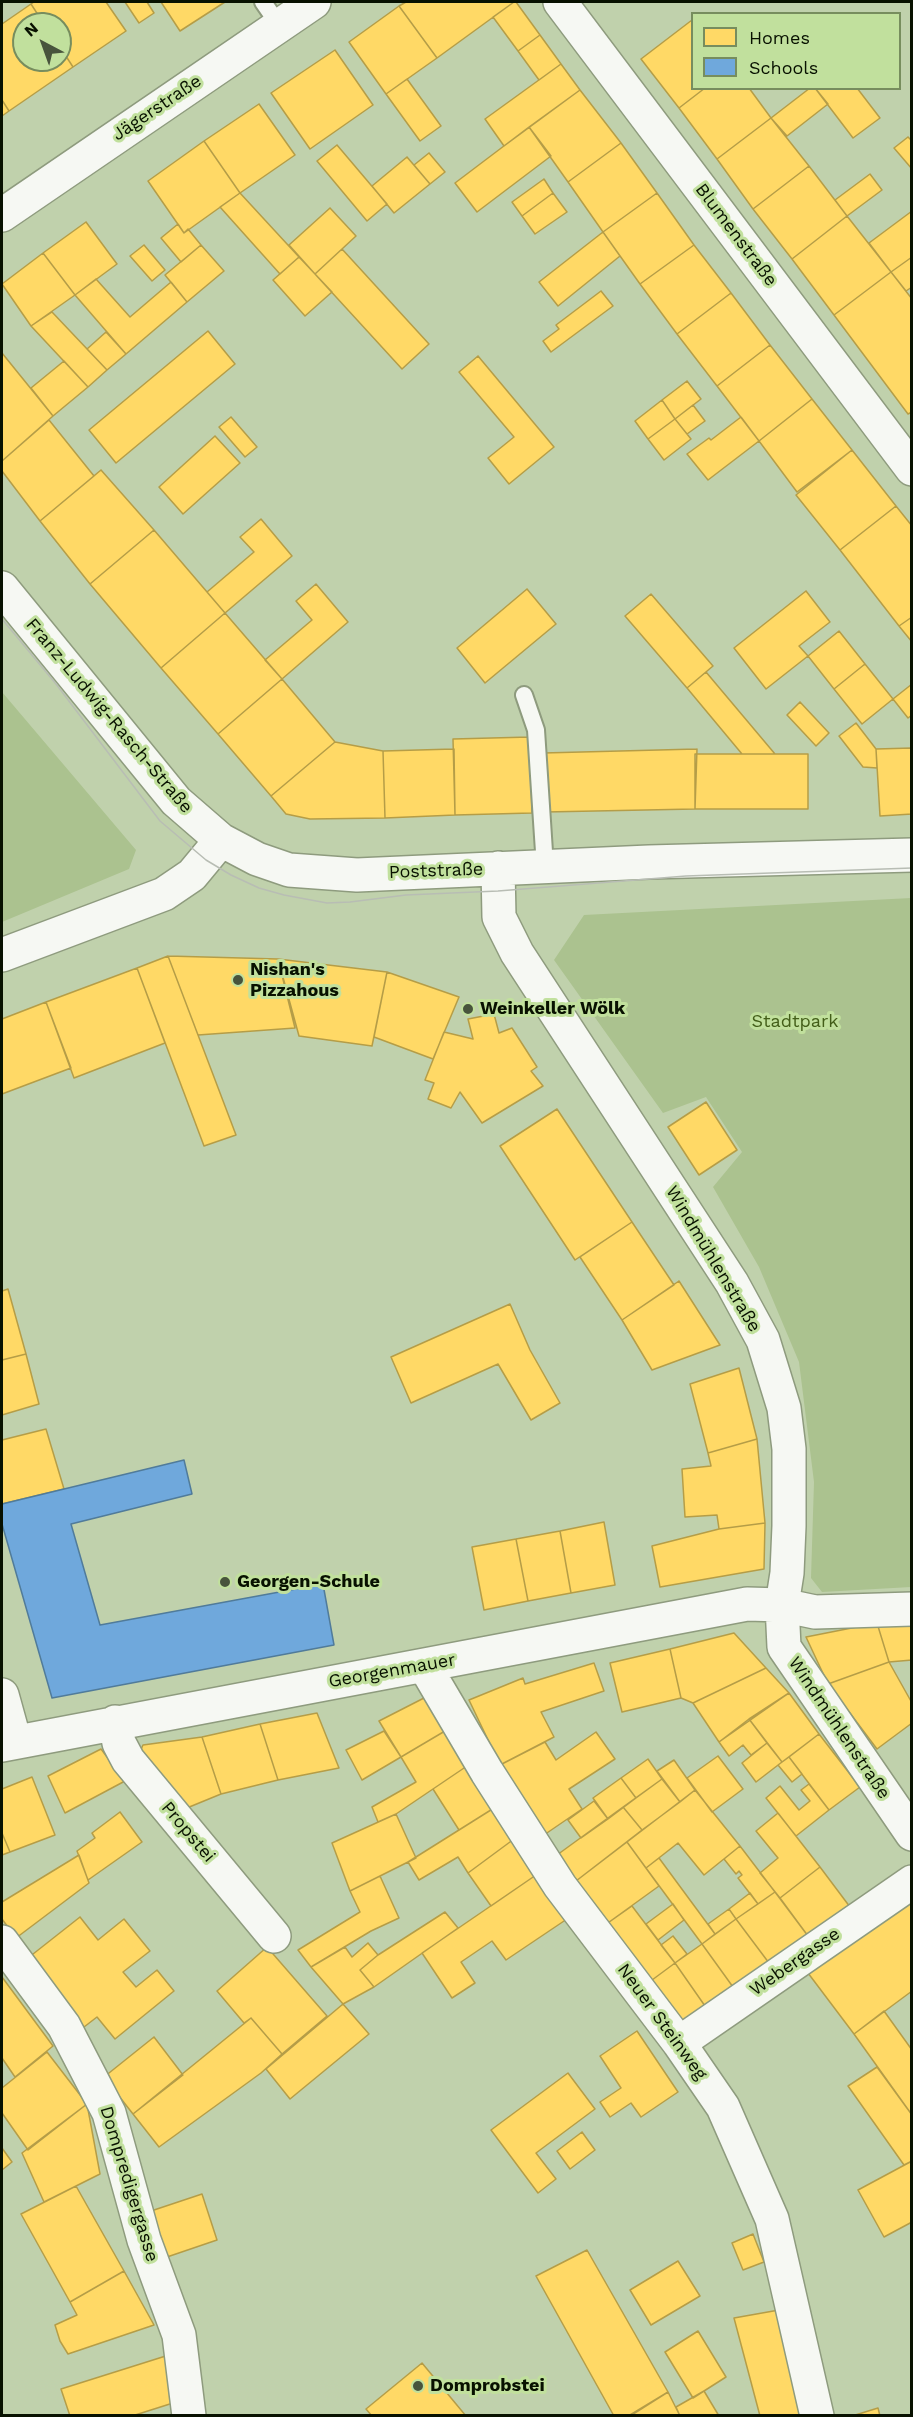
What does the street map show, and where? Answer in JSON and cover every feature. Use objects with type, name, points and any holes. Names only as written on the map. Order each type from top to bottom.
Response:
[{"type":"street","name":"Jägerstraße","points":[[2,215],[271,13],[314,2]]},
{"type":"street","name":"Blumenstraße","points":[[560,2],[912,469]]},
{"type":"street","name":"Franz-Ludwig-Rasch-Straße","points":[[2,588],[176,801],[221,840]]},
{"type":"street","name":"Poststraße","points":[[221,840],[271,865],[304,872],[357,875],[498,868],[912,855]]},
{"type":"street","points":[[2,955],[164,894],[192,875],[221,840]]},
{"type":"street","name":"Windmühlenstraße","points":[[498,868],[499,917],[517,953],[732,1283],[763,1340],[784,1408],[789,1449],[789,1526],[783,1605],[784,1647],[912,1834]]},
{"type":"street","name":"Georgenmauer","points":[[8,1743],[747,1604],[783,1605],[815,1612],[912,1609]]},
{"type":"street","name":"Neuer Steinweg","points":[[424,1665],[487,1772],[560,1886],[680,2043],[723,2107],[772,2219],[818,2415]]},
{"type":"street","points":[[2,1695],[8,1743]]},
{"type":"street","name":"Propstei","points":[[115,1722],[119,1743],[128,1760],[274,1936]]},
{"type":"street","name":"Webergasse","points":[[680,2043],[912,1882]]},
{"type":"street","name":"Dompredigergasse","points":[[2,1942],[64,2026],[109,2113],[144,2240],[179,2335],[189,2415]]},
{"type":"lane","points":[[524,694],[536,730],[545,867]]},
{"type":"green space","points":[[2,692],[136,850],[129,869],[2,922]]},
{"type":"green space","name":"Stadtpark","points":[[911,898],[911,1587],[822,1592],[811,1578],[814,1482],[799,1362],[759,1267],[713,1187],[742,1152],[706,1097],[663,1113],[554,960],[584,915]]},
{"type":"building: Homes","points":[[34,2],[106,2],[126,31],[73,67],[72,12],[36,12],[31,4]]},
{"type":"building: Homes","points":[[125,2],[147,2],[154,13],[139,23]]},
{"type":"building: Homes","points":[[161,2],[225,2],[180,31]]},
{"type":"building: Homes","points":[[406,2],[514,2],[437,58],[399,6]]},
{"type":"building: Homes","points":[[514,2],[540,35],[518,51],[493,17]]},
{"type":"building: Homes","points":[[31,4],[36,12],[19,12]]},
{"type":"building: Homes","points":[[399,6],[437,58],[386,94],[349,42]]},
{"type":"building: Homes","points":[[12,17],[12,72],[66,72],[9,111],[2,100],[2,24]]},
{"type":"building: Homes","points":[[691,21],[691,90],[702,90],[679,108],[641,59]]},
{"type":"building: Homes","points":[[540,35],[561,64],[539,80],[518,51]]},
{"type":"building: Homes","points":[[335,50],[373,105],[310,149],[271,93]]},
{"type":"building: Homes","points":[[561,64],[580,90],[504,146],[485,119]]},
{"type":"building: Homes","points":[[407,79],[441,126],[420,141],[386,94]]},
{"type":"building: Homes","points":[[580,90],[621,143],[568,182],[529,127]]},
{"type":"building: Homes","points":[[702,90],[750,90],[771,118],[717,159],[679,108]]},
{"type":"building: Homes","points":[[807,90],[817,90],[828,104],[787,136],[771,118]]},
{"type":"building: Homes","points":[[817,90],[859,90],[880,118],[853,138]]},
{"type":"building: Homes","points":[[2,100],[9,111],[2,116]]},
{"type":"building: Homes","points":[[259,104],[295,155],[240,193],[204,141]]},
{"type":"building: Homes","points":[[771,118],[809,166],[753,209],[717,159]]},
{"type":"building: Homes","points":[[529,127],[551,156],[477,212],[455,183]]},
{"type":"building: Homes","points":[[908,137],[912,141],[912,169],[894,148]]},
{"type":"building: Homes","points":[[204,141],[240,193],[184,233],[148,181]]},
{"type":"building: Homes","points":[[621,143],[657,193],[603,232],[568,182]]},
{"type":"building: Homes","points":[[337,145],[387,204],[367,221],[317,161]]},
{"type":"building: Homes","points":[[429,153],[445,172],[430,184],[414,165]]},
{"type":"building: Homes","points":[[407,157],[430,184],[394,213],[372,186]]},
{"type":"building: Homes","points":[[809,166],[847,216],[792,259],[753,209]]},
{"type":"building: Homes","points":[[870,174],[882,190],[847,216],[835,200]]},
{"type":"building: Homes","points":[[544,179],[553,193],[522,216],[512,202]]},
{"type":"building: Homes","points":[[240,193],[299,257],[280,274],[220,207]]},
{"type":"building: Homes","points":[[553,193],[567,212],[535,234],[522,216]]},
{"type":"building: Homes","points":[[657,193],[694,245],[640,284],[603,232]]},
{"type":"building: Homes","points":[[330,208],[356,236],[315,274],[289,245]]},
{"type":"building: Homes","points":[[912,211],[912,257],[891,272],[869,243]]},
{"type":"building: Homes","points":[[847,216],[891,272],[834,315],[792,259]]},
{"type":"building: Homes","points":[[86,222],[117,264],[75,295],[43,253]]},
{"type":"building: Homes","points":[[178,224],[184,233],[188,229],[201,245],[181,262],[161,238]]},
{"type":"building: Homes","points":[[603,232],[620,256],[558,306],[539,282]]},
{"type":"building: Homes","points":[[144,245],[165,270],[152,281],[130,256]]},
{"type":"building: Homes","points":[[201,245],[224,271],[187,302],[165,275]]},
{"type":"building: Homes","points":[[694,245],[731,293],[677,334],[640,284]]},
{"type":"building: Homes","points":[[342,249],[429,344],[402,369],[315,274]]},
{"type":"building: Homes","points":[[43,253],[75,295],[31,326],[2,284]]},
{"type":"building: Homes","points":[[299,257],[332,292],[305,316],[273,280]]},
{"type":"building: Homes","points":[[912,257],[912,287],[906,291],[891,272]]},
{"type":"building: Homes","points":[[891,272],[912,299],[912,412],[908,414],[834,315]]},
{"type":"building: Homes","points":[[96,279],[130,317],[171,282],[187,302],[126,354],[75,295]]},
{"type":"building: Homes","points":[[601,291],[613,306],[551,352],[543,341],[559,329],[556,325]]},
{"type":"building: Homes","points":[[731,293],[770,345],[717,386],[677,334]]},
{"type":"building: Homes","points":[[52,312],[107,370],[88,387],[31,326]]},
{"type":"building: Homes","points":[[208,331],[235,364],[116,463],[89,430]]},
{"type":"building: Homes","points":[[106,332],[126,354],[107,370],[87,349]]},
{"type":"building: Homes","points":[[770,345],[812,399],[759,441],[717,386]]},
{"type":"building: Homes","points":[[2,353],[53,416],[2,461]]},
{"type":"building: Homes","points":[[478,356],[554,447],[509,484],[488,458],[514,437],[459,372]]},
{"type":"building: Homes","points":[[64,361],[88,387],[53,416],[31,388]]},
{"type":"building: Homes","points":[[687,381],[701,399],[675,419],[662,400]]},
{"type":"building: Homes","points":[[812,399],[852,450],[797,492],[759,441]]},
{"type":"building: Homes","points":[[662,400],[675,419],[648,439],[635,421]]},
{"type":"building: Homes","points":[[693,405],[705,421],[687,434],[675,419]]},
{"type":"building: Homes","points":[[231,417],[257,447],[245,457],[219,427]]},
{"type":"building: Homes","points":[[741,417],[759,441],[708,480],[687,454],[709,438],[711,440]]},
{"type":"building: Homes","points":[[675,419],[691,439],[664,460],[648,439]]},
{"type":"building: Homes","points":[[49,420],[94,476],[40,521],[2,471],[2,461]]},
{"type":"building: Homes","points":[[215,436],[240,463],[183,514],[159,487]]},
{"type":"building: Homes","points":[[852,450],[896,506],[840,550],[796,495]]},
{"type":"building: Homes","points":[[101,470],[154,530],[90,584],[40,521]]},
{"type":"building: Homes","points":[[896,506],[912,526],[912,617],[899,626],[840,550]]},
{"type":"building: Homes","points":[[261,519],[292,556],[225,613],[207,592],[254,552],[240,537]]},
{"type":"building: Homes","points":[[154,530],[225,613],[161,668],[90,584]]},
{"type":"building: Homes","points":[[316,584],[348,622],[282,679],[265,660],[312,620],[296,601]]},
{"type":"building: Homes","points":[[527,589],[556,624],[485,683],[457,648]]},
{"type":"building: Homes","points":[[806,591],[830,622],[799,646],[808,656],[766,689],[734,648]]},
{"type":"building: Homes","points":[[651,594],[713,666],[687,688],[625,616]]},
{"type":"building: Homes","points":[[225,613],[282,679],[218,734],[161,668]]},
{"type":"building: Homes","points":[[912,617],[912,642],[899,626]]},
{"type":"building: Homes","points":[[839,631],[865,664],[834,689],[808,656]]},
{"type":"building: Homes","points":[[865,664],[893,699],[862,724],[834,689]]},
{"type":"building: Homes","points":[[706,672],[775,754],[742,754],[687,688]]},
{"type":"building: Homes","points":[[282,679],[335,742],[271,796],[218,734]]},
{"type":"building: Homes","points":[[912,684],[912,715],[908,718],[893,699]]},
{"type":"building: Homes","points":[[800,702],[829,733],[816,746],[787,715]]},
{"type":"building: Homes","points":[[856,723],[876,749],[877,768],[863,767],[839,736]]},
{"type":"building: Homes","points":[[530,737],[532,813],[455,815],[453,739]]},
{"type":"building: Homes","points":[[335,742],[383,751],[385,818],[310,819],[286,814],[271,796]]},
{"type":"building: Homes","points":[[912,748],[912,814],[880,816],[876,749]]},
{"type":"building: Homes","points":[[454,749],[455,815],[385,818],[383,751]]},
{"type":"building: Homes","points":[[697,749],[695,809],[545,812],[543,753]]},
{"type":"building: Homes","points":[[695,754],[808,754],[808,809],[695,809]]},
{"type":"building: Homes","points":[[168,956],[278,959],[295,1028],[198,1035]]},
{"type":"building: Homes","points":[[168,956],[236,1135],[204,1146],[137,968]]},
{"type":"building: Homes","points":[[278,959],[387,972],[372,1046],[299,1036]]},
{"type":"building: Homes","points":[[137,968],[165,1043],[74,1078],[46,1002]]},
{"type":"building: Homes","points":[[387,972],[459,997],[433,1059],[374,1037]]},
{"type":"building: Homes","points":[[46,1002],[71,1068],[2,1094],[2,1019]]},
{"type":"building: Homes","points":[[494,1014],[499,1033],[512,1028],[537,1067],[531,1071],[543,1086],[482,1123],[460,1092],[451,1108],[428,1099],[434,1083],[425,1080],[444,1032],[473,1039],[468,1019]]},
{"type":"building: Homes","points":[[706,1102],[737,1150],[699,1175],[668,1127]]},
{"type":"building: Homes","points":[[557,1109],[632,1222],[575,1260],[500,1146]]},
{"type":"building: Homes","points":[[632,1222],[674,1285],[622,1320],[580,1257]]},
{"type":"building: Homes","points":[[679,1281],[720,1345],[652,1370],[622,1320]]},
{"type":"building: Homes","points":[[8,1289],[26,1354],[2,1360],[2,1291]]},
{"type":"building: Homes","points":[[510,1304],[530,1350],[560,1403],[531,1420],[498,1364],[411,1403],[391,1357]]},
{"type":"building: Homes","points":[[26,1354],[39,1404],[2,1415],[2,1360]]},
{"type":"building: Homes","points":[[739,1368],[757,1439],[708,1453],[690,1384]]},
{"type":"building: Homes","points":[[46,1429],[64,1489],[2,1504],[2,1440]]},
{"type":"building: Homes","points":[[757,1439],[765,1523],[719,1529],[717,1515],[685,1517],[682,1469],[711,1466],[708,1453]]},
{"type":"building: Homes","points":[[604,1522],[615,1585],[571,1593],[560,1531]]},
{"type":"building: Homes","points":[[765,1523],[764,1569],[660,1587],[652,1546],[719,1529]]},
{"type":"building: Homes","points":[[560,1531],[571,1593],[528,1601],[516,1539]]},
{"type":"building: Homes","points":[[516,1539],[528,1601],[484,1610],[472,1547]]},
{"type":"building: Homes","points":[[912,1621],[912,1660],[889,1662],[877,1623]]},
{"type":"building: Homes","points":[[877,1623],[889,1662],[828,1684],[806,1637]]},
{"type":"building: Homes","points":[[734,1633],[766,1668],[693,1703],[681,1698],[670,1649]]},
{"type":"building: Homes","points":[[670,1649],[681,1698],[622,1712],[610,1663]]},
{"type":"building: Homes","points":[[889,1662],[912,1703],[912,1723],[877,1749],[828,1684]]},
{"type":"building: Homes","points":[[594,1663],[604,1691],[541,1712],[554,1737],[500,1765],[469,1700],[523,1678],[525,1684]]},
{"type":"building: Homes","points":[[766,1668],[789,1693],[719,1742],[693,1703]]},
{"type":"building: Homes","points":[[789,1693],[819,1734],[782,1762],[749,1719]]},
{"type":"building: Homes","points":[[424,1698],[445,1731],[401,1757],[379,1721]]},
{"type":"building: Homes","points":[[317,1713],[339,1768],[278,1780],[260,1724]]},
{"type":"building: Homes","points":[[749,1719],[767,1743],[751,1755],[743,1745],[729,1756],[719,1742]]},
{"type":"building: Homes","points":[[260,1724],[278,1780],[221,1794],[202,1737]]},
{"type":"building: Homes","points":[[384,1731],[401,1757],[362,1780],[346,1750]]},
{"type":"building: Homes","points":[[445,1731],[467,1766],[396,1814],[378,1822],[372,1807],[416,1782],[401,1757]]},
{"type":"building: Homes","points":[[596,1732],[615,1759],[569,1789],[582,1809],[541,1837],[500,1765],[545,1742],[556,1760]]},
{"type":"building: Homes","points":[[819,1734],[860,1787],[829,1810],[789,1757]]},
{"type":"building: Homes","points":[[202,1737],[221,1794],[182,1810],[138,1756],[143,1745]]},
{"type":"building: Homes","points":[[767,1743],[782,1762],[756,1782],[742,1763]]},
{"type":"building: Homes","points":[[101,1749],[125,1781],[65,1813],[48,1776]]},
{"type":"building: Homes","points":[[718,1756],[743,1789],[712,1812],[687,1778]]},
{"type":"building: Homes","points":[[789,1757],[802,1774],[792,1782],[778,1765]]},
{"type":"building: Homes","points":[[648,1759],[662,1779],[636,1798],[621,1778]]},
{"type":"building: Homes","points":[[674,1760],[695,1790],[680,1802],[657,1771]]},
{"type":"building: Homes","points":[[467,1766],[494,1808],[459,1830],[433,1789]]},
{"type":"building: Homes","points":[[32,1777],[55,1835],[10,1852],[2,1833],[2,1789]]},
{"type":"building: Homes","points":[[621,1778],[636,1798],[608,1819],[593,1798]]},
{"type":"building: Homes","points":[[662,1779],[680,1802],[642,1830],[623,1807]]},
{"type":"building: Homes","points":[[809,1784],[829,1810],[796,1836],[766,1798],[780,1786],[799,1810],[810,1801],[801,1790]]},
{"type":"building: Homes","points":[[695,1790],[740,1846],[704,1875],[678,1843],[646,1868],[627,1842]]},
{"type":"building: Homes","points":[[594,1801],[608,1819],[581,1838],[568,1820]]},
{"type":"building: Homes","points":[[623,1807],[642,1830],[576,1881],[557,1855]]},
{"type":"building: Homes","points":[[494,1808],[514,1839],[468,1873],[458,1857],[419,1880],[408,1862]]},
{"type":"building: Homes","points":[[120,1812],[142,1842],[88,1880],[77,1851],[95,1838],[92,1833]]},
{"type":"building: Homes","points":[[778,1813],[820,1867],[780,1898],[760,1873],[778,1858],[756,1831]]},
{"type":"building: Homes","points":[[396,1814],[416,1858],[350,1891],[332,1843]]},
{"type":"building: Homes","points":[[2,1833],[10,1852],[2,1855]]},
{"type":"building: Homes","points":[[514,1839],[536,1875],[491,1906],[468,1873]]},
{"type":"building: Homes","points":[[627,1842],[659,1886],[605,1925],[576,1881]]},
{"type":"building: Homes","points":[[740,1846],[775,1892],[758,1904],[738,1878],[742,1875],[739,1871],[736,1874],[724,1859]]},
{"type":"building: Homes","points":[[79,1855],[89,1883],[16,1938],[2,1919],[2,1902]]},
{"type":"building: Homes","points":[[659,1858],[715,1934],[702,1944],[646,1868]]},
{"type":"building: Homes","points":[[820,1867],[850,1907],[808,1936],[780,1898]]},
{"type":"building: Homes","points":[[536,1875],[567,1919],[506,1960],[492,1941],[461,1962],[475,1983],[452,1998],[422,1953]]},
{"type":"building: Homes","points":[[380,1876],[399,1918],[371,1931],[311,1967],[298,1950],[360,1912],[350,1891]]},
{"type":"building: Homes","points":[[775,1892],[808,1936],[769,1963],[736,1919]]},
{"type":"building: Homes","points":[[750,1893],[758,1904],[736,1919],[729,1909]]},
{"type":"building: Homes","points":[[912,1896],[912,1991],[854,2034],[808,1973]]},
{"type":"building: Homes","points":[[673,1904],[684,1920],[658,1940],[646,1924]]},
{"type":"building: Homes","points":[[632,1906],[675,1963],[648,1983],[605,1925]]},
{"type":"building: Homes","points":[[729,1909],[736,1919],[715,1934],[708,1924]]},
{"type":"building: Homes","points":[[445,1912],[458,1928],[374,1987],[360,1970],[378,1955]]},
{"type":"building: Homes","points":[[80,1917],[98,1940],[124,1919],[150,1951],[123,1972],[136,1987],[157,1970],[174,1991],[115,2039],[97,2017],[84,2027],[28,1958]]},
{"type":"building: Homes","points":[[736,1919],[769,1963],[733,1987],[702,1944]]},
{"type":"building: Homes","points":[[673,1936],[687,1954],[675,1963],[661,1945]]},
{"type":"building: Homes","points":[[368,1943],[378,1955],[360,1970],[374,1987],[343,2004],[311,1967],[345,1947],[352,1957]]},
{"type":"building: Homes","points":[[702,1944],[733,1987],[705,2006],[675,1963]]},
{"type":"building: Homes","points":[[267,1947],[327,2016],[282,2054],[251,2018],[244,2023],[217,1991]]},
{"type":"building: Homes","points":[[675,1963],[705,2006],[677,2025],[648,1983]]},
{"type":"building: Homes","points":[[2,1977],[53,2046],[15,2077],[2,2058]]},
{"type":"building: Homes","points":[[343,2004],[369,2034],[290,2099],[266,2069]]},
{"type":"building: Homes","points":[[884,2011],[912,2050],[912,2115],[854,2034]]},
{"type":"building: Homes","points":[[251,2018],[282,2054],[261,2073],[159,2147],[133,2114]]},
{"type":"building: Homes","points":[[637,2031],[678,2092],[641,2117],[631,2103],[610,2117],[600,2102],[621,2088],[600,2056]]},
{"type":"building: Homes","points":[[154,2037],[183,2075],[133,2114],[104,2077]]},
{"type":"building: Homes","points":[[47,2052],[87,2104],[28,2150],[2,2113],[2,2088]]},
{"type":"building: Homes","points":[[877,2067],[912,2115],[912,2161],[904,2165],[848,2086]]},
{"type":"building: Homes","points":[[568,2073],[595,2109],[536,2153],[556,2179],[538,2193],[491,2130]]},
{"type":"building: Homes","points":[[87,2104],[100,2174],[44,2202],[22,2153]]},
{"type":"building: Homes","points":[[582,2132],[595,2150],[570,2169],[557,2151]]},
{"type":"building: Homes","points":[[2,2148],[12,2162],[2,2170]]},
{"type":"building: Homes","points":[[912,2161],[912,2222],[884,2237],[858,2190]]},
{"type":"building: Homes","points":[[76,2186],[124,2271],[70,2302],[21,2214]]},
{"type":"building: Homes","points":[[202,2194],[217,2240],[167,2257],[151,2211]]},
{"type":"building: Homes","points":[[753,2234],[764,2262],[743,2270],[732,2243]]},
{"type":"building: Homes","points":[[587,2250],[668,2392],[630,2416],[614,2416],[536,2276]]},
{"type":"building: Homes","points":[[678,2261],[700,2296],[651,2325],[630,2290]]},
{"type":"building: Homes","points":[[124,2271],[154,2325],[68,2354],[60,2341],[55,2325],[77,2315],[70,2302]]},
{"type":"building: Homes","points":[[779,2310],[806,2416],[760,2416],[734,2318]]},
{"type":"building: Homes","points":[[698,2331],[726,2377],[693,2398],[665,2352]]},
{"type":"building: Homes","points":[[172,2354],[173,2403],[132,2416],[70,2416],[61,2389]]},
{"type":"building: Homes","name":"Domprobstei","points":[[422,2363],[466,2416],[372,2416],[366,2409]]},
{"type":"building: Homes","points":[[704,2391],[719,2416],[680,2416],[676,2407]]},
{"type":"building: Homes","points":[[668,2392],[680,2416],[630,2415]]},
{"type":"building: Homes","points":[[878,2408],[880,2416],[852,2416]]},
{"type":"building: Schools","points":[[184,1460],[192,1494],[71,1524],[100,1625],[323,1584],[334,1645],[52,1698],[2,1524],[2,1504]]},
{"type":"tram line","points":[[2,619],[56,684],[160,821],[206,860],[231,875],[259,888],[284,895],[327,903],[406,895],[498,891],[686,876],[912,868]]},
{"type":"place","name":"Nishan's Pizzahous","points":[[238,980]]},
{"type":"place","name":"Weinkeller Wölk","points":[[468,1009]]},
{"type":"place","name":"Georgen-Schule","points":[[225,1582]]},
{"type":"place","name":"Domprobstei","points":[[418,2386]]}]
